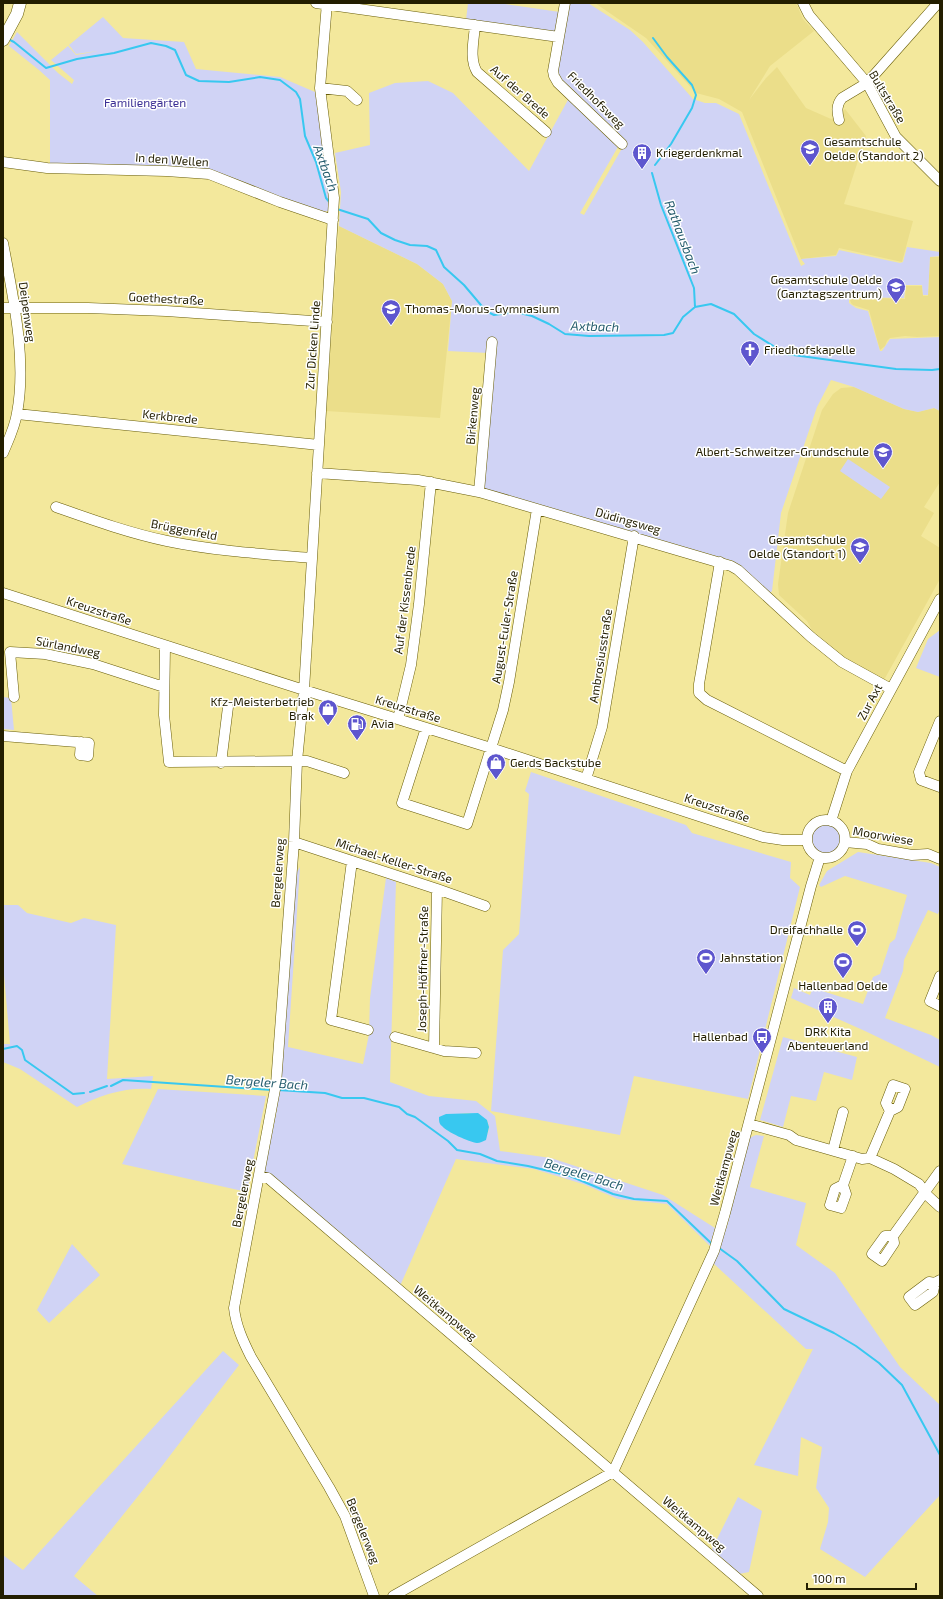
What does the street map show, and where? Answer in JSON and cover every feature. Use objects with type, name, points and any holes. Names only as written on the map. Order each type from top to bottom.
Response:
[{"type":"main road","points":[[3,40],[17,14],[20,3]]},
{"type":"street","points":[[316,3],[559,38]]},
{"type":"street","name":"Friedhofsweg","points":[[565,3],[553,71],[554,76],[558,83],[622,144]]},
{"type":"street","name":"Bultstraße","points":[[803,3],[808,15],[867,83],[896,137],[940,181]]},
{"type":"street","points":[[839,120],[837,112],[839,101],[867,83],[938,3]]},
{"type":"street","name":"Zur Dicken Linde","points":[[304,690],[334,209],[334,198],[320,88],[327,4]]},
{"type":"street","name":"Auf der Brede","points":[[475,25],[472,59],[477,72],[546,132]]},
{"type":"street","points":[[320,88],[347,91],[357,100]]},
{"type":"street","name":"In den Wellen","points":[[3,162],[47,168],[166,170],[209,174],[280,202],[333,220]]},
{"type":"street","name":"Deipenweg","points":[[3,243],[15,308],[20,382],[17,414],[3,453]]},
{"type":"street","name":"Goethestraße","points":[[3,308],[88,308],[166,311],[327,322]]},
{"type":"street","name":"Birkenweg","points":[[479,492],[492,342]]},
{"type":"street","name":"Kerkbrede","points":[[17,414],[319,445]]},
{"type":"street","name":"Düdingsweg","points":[[317,473],[431,482],[479,492],[720,562],[738,570],[811,637],[842,662],[891,689]]},
{"type":"street","name":"Auf der Kissenbrede","points":[[398,719],[411,665],[419,604],[431,482]]},
{"type":"street","name":"Brüggenfeld","points":[[56,507],[127,532],[167,541],[238,552],[312,558]]},
{"type":"street","name":"August-Euler-Straße","points":[[426,728],[402,803],[467,824],[503,710],[509,682],[537,509]]},
{"type":"street","name":"Ambrosiusstraße","points":[[586,779],[602,727],[634,536]]},
{"type":"street","points":[[720,562],[699,684],[700,693],[707,700],[846,771]]},
{"type":"street","name":"Kreuzstraße","points":[[3,593],[165,646],[492,748],[763,837],[783,840],[807,840]]},
{"type":"street","name":"Zur Axt","points":[[832,821],[846,771],[891,689],[937,613],[940,600]]},
{"type":"street","points":[[165,646],[164,715],[169,762],[221,763],[307,761],[344,773]]},
{"type":"street","name":"Sürlandweg","points":[[14,697],[10,652],[44,654],[93,664],[164,687]]},
{"type":"street","name":"Bergelerweg","points":[[304,690],[297,761],[294,842],[275,1095],[234,1304],[236,1321],[241,1337],[251,1357],[345,1516],[374,1596]]},
{"type":"street","points":[[221,763],[228,707]]},
{"type":"street","points":[[939,725],[919,772],[921,780],[940,788]]},
{"type":"street","points":[[3,736],[81,742]]},
{"type":"street","points":[[821,821],[832,821],[844,831],[845,842],[838,853],[833,857],[820,857],[811,850],[807,840],[809,831],[816,823],[821,821]]},
{"type":"street","name":"Michael-Keller-Straße","points":[[294,842],[485,906]]},
{"type":"street","name":"Moorwiese","points":[[845,842],[867,844],[878,849],[912,855],[928,854],[940,859]]},
{"type":"street","name":"Weitkampweg","points":[[613,1472],[714,1251],[820,857]]},
{"type":"street","points":[[352,861],[331,1020],[368,1030]]},
{"type":"street","name":"Joseph-Höffner-Straße","points":[[434,1048],[437,889]]},
{"type":"street","points":[[940,976],[930,1001],[940,1006]]},
{"type":"street","name":"Joseph-Höffner-Straße","points":[[395,1037],[444,1051],[476,1053]]},
{"type":"street","points":[[870,1158],[890,1110]]},
{"type":"street","points":[[833,1150],[843,1112]]},
{"type":"street","points":[[749,1124],[790,1135],[796,1140],[862,1159],[870,1158],[894,1169],[919,1184],[924,1192],[940,1207]]},
{"type":"street","points":[[843,1186],[852,1156]]},
{"type":"street","points":[[893,1236],[940,1171]]},
{"type":"street","name":"Weitkampweg","points":[[259,1176],[268,1178],[758,1596]]},
{"type":"street","points":[[394,1596],[613,1472]]},
{"type":"shaded area","points":[[595,3],[796,3],[803,19],[814,31],[770,66],[749,100],[766,78],[777,67],[806,108],[831,119],[845,109],[866,136],[844,204],[913,221],[902,262],[839,248],[836,255],[801,259],[742,112],[719,99],[696,93],[646,38]]},
{"type":"shaded area","name":"Thomas-Morus-Gymnasium","points":[[339,226],[417,264],[443,284],[452,301],[440,418],[326,411]]},
{"type":"shaded area","name":"Gesamtschule Oelde (Ganztagszentrum)","points":[[930,257],[940,257],[940,336],[905,336],[890,338],[885,346],[880,350],[869,310],[853,305],[849,297],[905,299],[906,286],[922,286],[923,296],[928,296]]},
{"type":"shaded area","name":"Gesamtschule Oelde (Standort 1)","points":[[854,387],[904,409],[918,412],[934,408],[940,411],[940,482],[924,507],[934,513],[921,536],[940,548],[940,579],[884,680],[852,663],[812,630],[807,621],[779,595],[778,584],[788,513],[822,410],[833,394],[841,388]]},
{"type":"green space","points":[[468,3],[498,3],[560,12],[557,34],[466,20]]},
{"type":"green space","points":[[567,3],[588,3],[630,30],[643,42],[693,99],[705,103],[716,103],[739,114],[801,266],[805,264],[801,259],[836,256],[839,250],[900,263],[903,262],[907,247],[940,252],[940,256],[930,257],[928,295],[923,295],[922,285],[906,285],[904,298],[849,297],[849,303],[856,308],[868,311],[880,351],[882,351],[890,339],[940,337],[940,411],[934,408],[918,412],[904,409],[854,387],[831,380],[817,407],[781,513],[772,591],[770,593],[733,561],[482,489],[488,353],[448,351],[452,301],[443,284],[417,264],[339,226],[341,192],[335,153],[370,145],[369,93],[395,83],[428,81],[453,93],[529,171],[569,98],[619,145],[580,213],[584,215],[625,143],[557,75]]},
{"type":"green space","name":"Familiengärten","points":[[103,17],[123,38],[184,42],[196,69],[280,77],[315,92],[330,190],[328,211],[323,212],[280,198],[209,170],[50,164],[50,80],[9,46],[17,32],[58,73],[72,84],[74,80],[51,60],[68,46],[76,55],[98,51],[76,54],[69,45]]},
{"type":"green space","points":[[848,459],[890,487],[881,499],[840,471]]},
{"type":"green space","points":[[940,630],[940,677],[916,668],[928,639]]},
{"type":"green space","points":[[3,697],[11,698],[14,730],[3,729]]},
{"type":"green space","points":[[531,772],[686,825],[692,833],[791,862],[790,878],[800,887],[748,1099],[634,1076],[620,1135],[491,1111],[503,950],[519,934],[529,794],[525,791]]},
{"type":"green space","points":[[826,824],[837,828],[841,839],[837,850],[826,854],[815,850],[811,839],[815,828]]},
{"type":"green space","points":[[858,852],[931,863],[940,867],[940,909],[938,914],[928,910],[904,960],[903,971],[885,1018],[931,1035],[940,1040],[940,1067],[791,998],[794,988],[810,995],[813,988],[863,1004],[873,977],[880,974],[890,943],[895,939],[907,895],[845,876],[821,887],[819,885],[827,871]]},
{"type":"green space","points":[[300,867],[288,1047],[363,1064],[369,1034],[370,998],[386,878],[396,882],[390,1082],[429,1096],[476,1101],[495,1116],[500,1151],[551,1158],[663,1195],[715,1228],[710,1246],[667,1204],[618,1199],[583,1184],[534,1169],[456,1159],[400,1286],[264,1172],[276,1114],[280,1085],[295,875]],"holes":[[[469,1113],[487,1120],[489,1127],[488,1133],[469,1140],[448,1131],[459,1114]]]},
{"type":"green space","points":[[3,905],[18,905],[27,913],[71,923],[84,918],[116,925],[107,1079],[153,1076],[151,1089],[132,1089],[113,1093],[77,1107],[20,1069],[3,1062],[3,1044],[10,1044],[3,963]]},
{"type":"green space","points":[[783,1037],[857,1057],[852,1080],[824,1072],[816,1101],[791,1096],[783,1127],[760,1120]]},
{"type":"green space","points":[[158,1089],[266,1096],[247,1192],[122,1164]]},
{"type":"green space","points":[[756,1135],[764,1136],[750,1187],[806,1203],[796,1245],[835,1273],[900,1367],[940,1405],[940,1495],[865,1577],[820,1549],[828,1522],[829,1508],[816,1488],[822,1447],[801,1437],[798,1476],[754,1465],[813,1349],[806,1349],[713,1263],[727,1226],[749,1138]]},
{"type":"green space","points":[[72,1244],[100,1275],[49,1323],[37,1310]]},
{"type":"green space","points":[[223,1351],[239,1365],[159,1470],[74,1576],[98,1596],[3,1596],[3,1555],[23,1570]]},
{"type":"green space","points":[[738,1497],[762,1511],[749,1572],[739,1574],[711,1551]]},
{"type":"water","points":[[478,1113],[487,1120],[489,1127],[486,1140],[479,1143],[469,1141],[453,1134],[439,1122],[439,1117],[446,1114]]},
{"type":"waterway","name":"Rathausbach","points":[[653,38],[667,57],[692,85],[696,95],[692,108],[671,144],[655,165]]},
{"type":"waterway","name":"Axtbach","points":[[8,39],[14,42],[46,68],[77,59],[114,53],[151,43],[166,46],[175,50],[186,75],[199,81],[229,82],[260,77],[280,80],[296,92],[300,99],[305,136],[316,162],[326,198],[331,204]]},
{"type":"waterway","name":"Rathausbach","points":[[652,173],[661,205],[694,288],[695,307]]},
{"type":"waterway","name":"Axtbach","points":[[337,209],[368,219],[381,233],[395,240],[410,245],[427,246],[436,250],[444,267],[464,285],[486,311],[494,315],[516,312],[532,316],[565,334],[589,336],[664,335],[673,333],[683,317],[695,307],[711,304],[734,314],[754,334],[786,354],[896,369],[940,369]]},
{"type":"waterway","name":"Bergeler Bach","points":[[3,1049],[17,1046],[22,1050],[25,1060],[73,1094],[84,1093]]},
{"type":"waterway","name":"Bergeler Bach","points":[[111,1086],[123,1080],[272,1090]]},
{"type":"waterway","name":"Bergeler Bach","points":[[90,1092],[107,1086]]},
{"type":"waterway","name":"Bergeler Bach","points":[[278,1090],[325,1093],[342,1098],[364,1098],[399,1107],[448,1141],[457,1150],[480,1154],[497,1161],[528,1166],[570,1176],[613,1194],[634,1199],[667,1201],[712,1244]]},
{"type":"waterway","name":"Bergeler Bach","points":[[719,1248],[737,1261],[784,1309],[834,1333],[856,1346],[879,1363],[902,1385],[940,1455]]},
{"type":"place","name":"Gesamtschule Oelde (Standort 2)","points":[[810,166]]},
{"type":"place","name":"Kriegerdenkmal","points":[[642,170]]},
{"type":"place","name":"Gesamtschule Oelde (Ganztagszentrum)","points":[[896,304]]},
{"type":"place","name":"Thomas-Morus-Gymnasium","points":[[391,326]]},
{"type":"place","name":"Friedhofskapelle","points":[[750,367]]},
{"type":"place","name":"Albert-Schweitzer-Grundschule","points":[[883,469]]},
{"type":"place","name":"Gesamtschule Oelde (Standort 1)","points":[[860,564]]},
{"type":"place","name":"Kfz-Meisterbetrieb Brak","points":[[328,726]]},
{"type":"place","name":"Avia","points":[[357,741]]},
{"type":"place","name":"Gerds Backstube","points":[[496,780]]},
{"type":"place","name":"Dreifachhalle","points":[[857,947]]},
{"type":"place","name":"Jahnstation","points":[[706,975]]},
{"type":"place","name":"Hallenbad Oelde","points":[[843,979]]},
{"type":"place","name":"DRK Kita Abenteuerland","points":[[828,1024]]},
{"type":"place","name":"Hallenbad","points":[[762,1054]]}]
